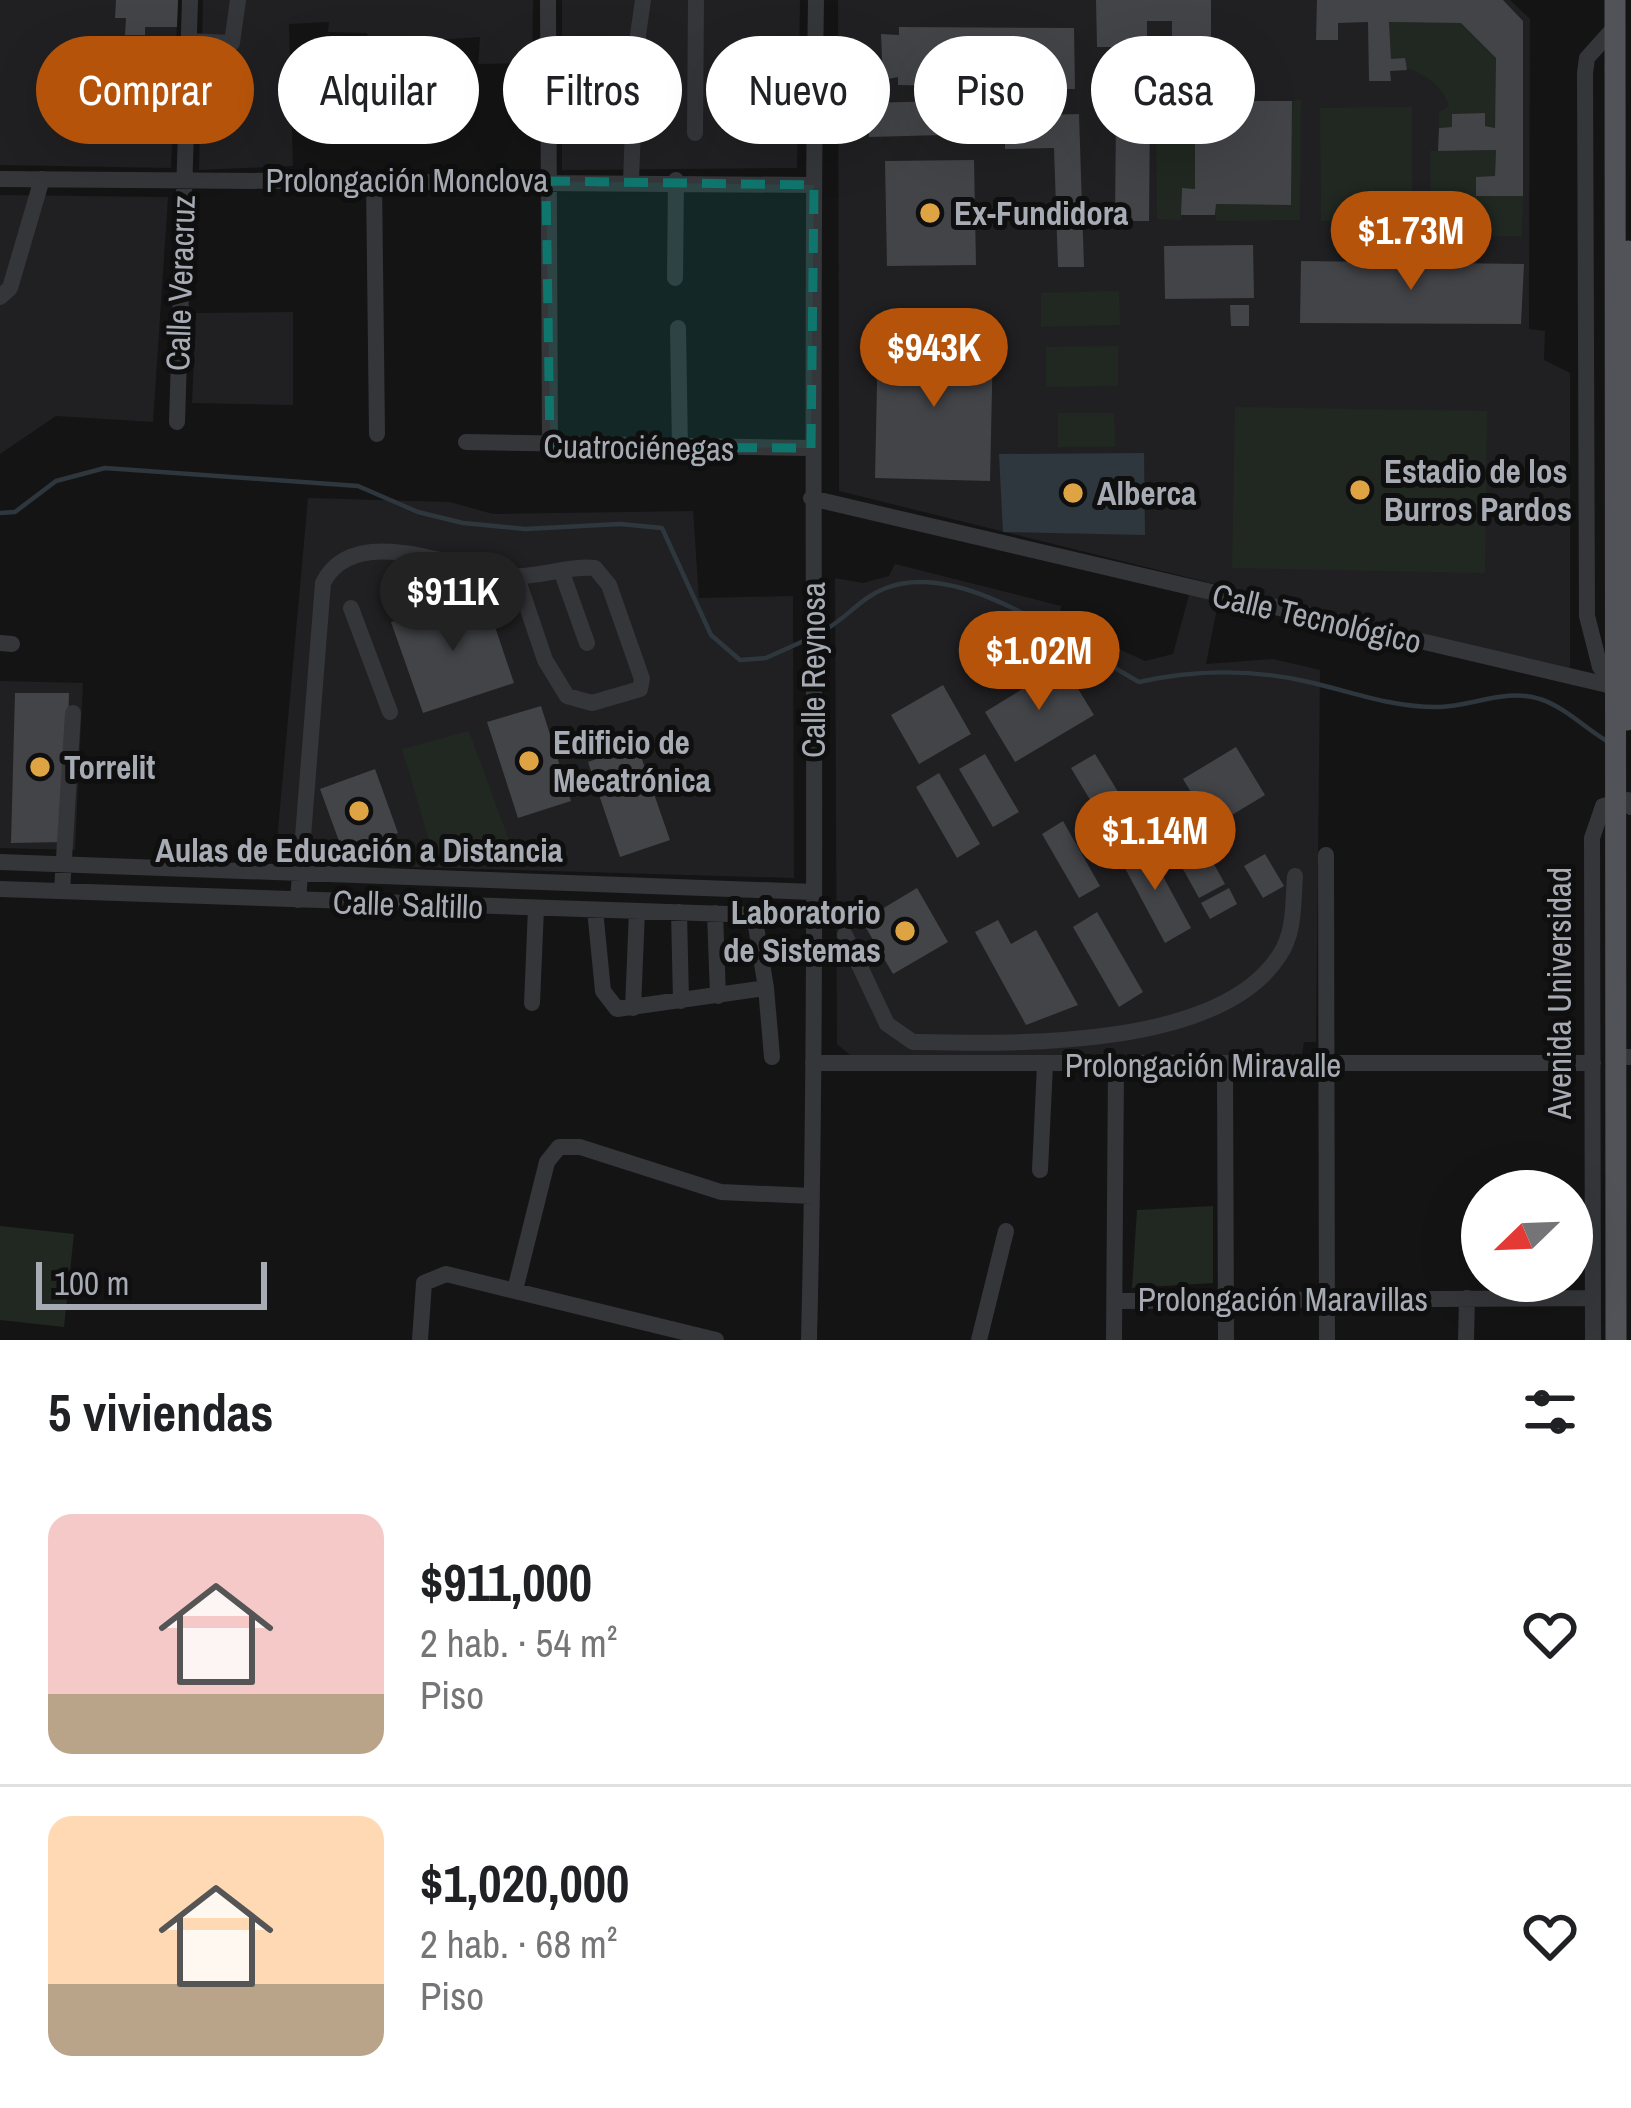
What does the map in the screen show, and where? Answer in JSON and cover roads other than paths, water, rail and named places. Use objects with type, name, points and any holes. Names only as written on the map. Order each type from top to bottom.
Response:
[{"type":"main road","points":[[1612,0],[1614,28]]},
{"type":"main road","name":"Avenida Universidad","points":[[1616,1340],[1629,1057],[1620,773],[1629,0]]},
{"type":"main road","name":"Avenida Universidad","points":[[1614,28],[1624,191],[1613,345],[1626,450],[1612,682],[1622,721]]},
{"type":"main road","name":"Avenida Universidad","points":[[1624,803],[1628,1340]]},
{"type":"street","name":"Calle Veracruz","points":[[188,36],[190,0]]},
{"type":"street","points":[[233,36],[238,0]]},
{"type":"street","points":[[548,0],[550,447]]},
{"type":"street","points":[[631,181],[643,0]]},
{"type":"street","points":[[695,133],[696,0]]},
{"type":"street","name":"Calle Reynosa","points":[[809,1340],[815,916],[811,448],[816,0]]},
{"type":"street","name":"Avenida Universidad","points":[[1612,682],[1600,668],[1586,616],[1584,342],[1585,73],[1587,58],[1614,28]]},
{"type":"street","name":"Calle Veracruz","points":[[177,422],[184,144]]},
{"type":"street","name":"Prolongación Monclova","points":[[0,179],[676,180],[814,185]]},
{"type":"street","points":[[0,297],[10,288],[22,233],[42,179]]},
{"type":"street","points":[[374,179],[377,434]]},
{"type":"street","points":[[675,278],[676,180]]},
{"type":"street","points":[[678,328],[680,449]]},
{"type":"street","points":[[1584,342],[1613,345]]},
{"type":"street","name":"Cuatrociénegas","points":[[466,442],[811,448]]},
{"type":"street","name":"Calle Tecnológico","points":[[811,498],[1612,682]]},
{"type":"street","points":[[298,900],[327,575],[358,558],[396,548],[461,568],[517,577],[583,567],[604,574],[642,679],[632,695],[592,703],[568,696],[545,660],[517,577]]},
{"type":"street","points":[[561,570],[587,643]]},
{"type":"street","points":[[351,608],[390,712]]},
{"type":"street","points":[[62,891],[73,713]]},
{"type":"street","name":"Avenida Universidad","points":[[1591,1170],[1592,838],[1603,806],[1624,803]]},
{"type":"street","points":[[1326,855],[1327,1340]]},
{"type":"street","name":"Calle Saltillo","points":[[0,862],[814,892]]},
{"type":"street","points":[[845,935],[887,1024],[913,1042],[1114,1037],[1152,1028],[1254,983],[1280,956],[1295,876]]},
{"type":"street","name":"Calle Saltillo","points":[[0,889],[815,916]]},
{"type":"street","points":[[532,1003],[536,908]]},
{"type":"street","points":[[595,910],[608,1004],[634,1008],[766,988]]},
{"type":"street","points":[[634,1008],[638,911]]},
{"type":"street","points":[[679,912],[681,1001]]},
{"type":"street","points":[[715,913],[718,996]]},
{"type":"street","points":[[754,914],[772,1057]]},
{"type":"street","points":[[1142,1065],[1152,1028]]},
{"type":"street","name":"Prolongación Miravalle","points":[[813,1063],[1592,1064]]},
{"type":"street","points":[[1040,1170],[1045,1065]]},
{"type":"street","points":[[1114,1340],[1117,1065]]},
{"type":"street","points":[[1226,1066],[1226,1340]]},
{"type":"street","points":[[1591,1131],[1625,1131]]},
{"type":"street","points":[[515,1290],[548,1162],[559,1147],[569,1145],[721,1192],[812,1196]]},
{"type":"street","points":[[979,1340],[1006,1232]]},
{"type":"street","points":[[420,1340],[421,1294],[429,1278],[446,1274],[651,1332],[716,1340]]},
{"type":"street","name":"Prolongación Maravillas","points":[[1117,1301],[1461,1298]]},
{"type":"street","points":[[1466,1340],[1467,1302]]},
{"type":"street","name":"Avenida Universidad","points":[[1593,1302],[1593,1340]]},
{"type":"waterway","points":[[0,513],[15,512],[56,481],[105,468],[358,486],[418,512],[463,523],[525,529],[620,524],[662,528],[711,635],[740,660],[766,658],[808,639]]},
{"type":"waterway","points":[[818,634],[886,588],[917,582],[949,585],[1017,610],[1139,682],[1200,673],[1263,674],[1422,707],[1528,696],[1558,707],[1610,743]]},
{"type":"place","name":"Ex-Fundidora","points":[[930,213]]},
{"type":"place","name":"Estadio de los Burros Pardos","points":[[1360,490]]},
{"type":"place","name":"Alberca","points":[[1073,493]]},
{"type":"place","name":"Edificio de Mecatrónica","points":[[529,761]]},
{"type":"place","name":"Torrelit","points":[[40,767]]},
{"type":"place","name":"Aulas de Educación a Distancia","points":[[359,811]]},
{"type":"place","name":"Laboratorio de Sistemas","points":[[905,931]]}]
